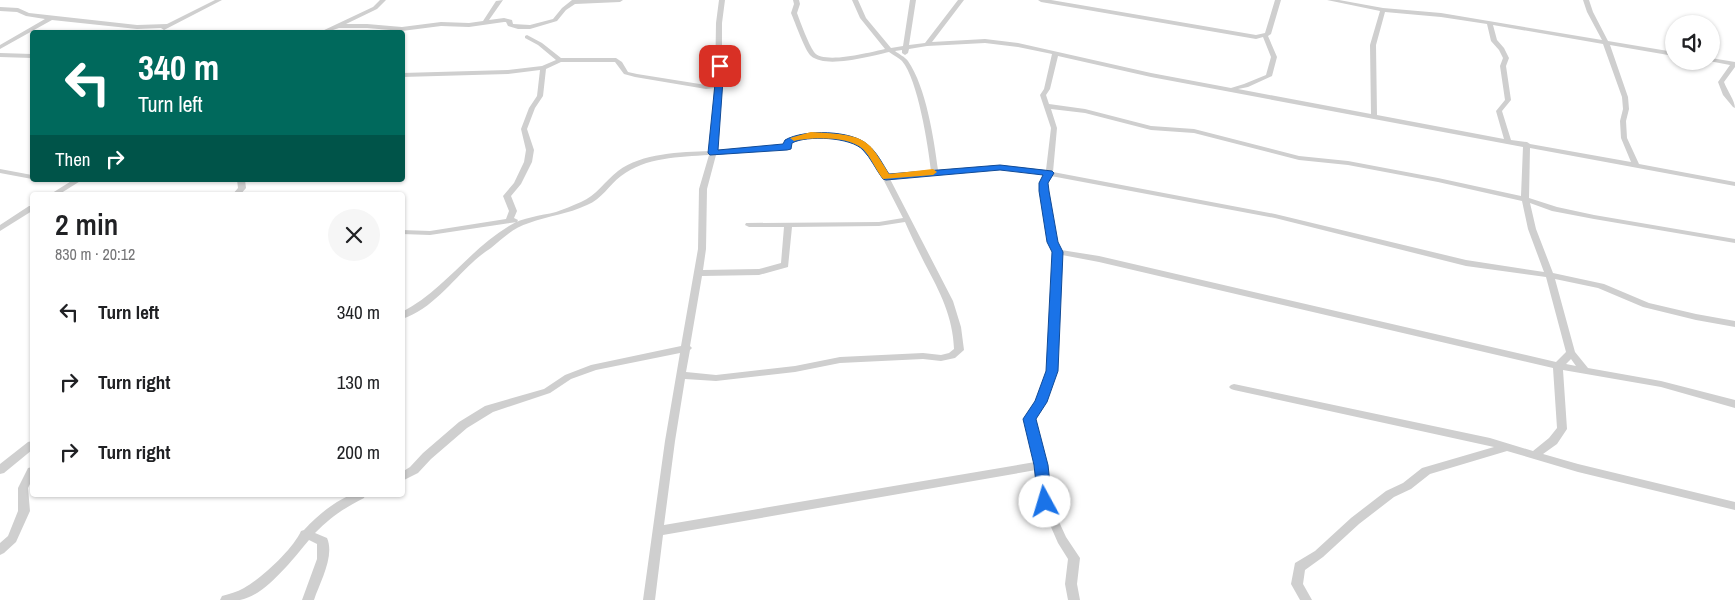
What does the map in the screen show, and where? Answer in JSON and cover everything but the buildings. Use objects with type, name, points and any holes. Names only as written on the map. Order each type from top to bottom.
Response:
[{"type":"street","points":[[161,30],[219,0]]},
{"type":"street","points":[[328,30],[374,8],[383,0]]},
{"type":"street","points":[[485,22],[494,12],[495,4],[500,0]]},
{"type":"street","points":[[338,26],[402,29],[441,24],[469,25],[509,20],[510,25],[518,28],[536,26],[555,20],[564,9],[575,1],[620,0]]},
{"type":"street","points":[[649,600],[670,441],[702,249],[702,189],[713,153],[720,66],[719,23],[722,0]]},
{"type":"street","points":[[796,0],[797,4],[794,13],[812,54],[820,59],[841,59],[927,44],[985,41],[1018,45],[1151,75],[1735,184]]},
{"type":"street","points":[[855,0],[862,18],[889,50],[904,60],[915,79],[926,117],[934,172]]},
{"type":"street","points":[[904,60],[913,0]]},
{"type":"street","points":[[927,44],[961,0]]},
{"type":"street","points":[[1041,0],[1256,37],[1268,34],[1278,0]]},
{"type":"street","points":[[1330,0],[1383,10],[1419,12],[1665,53]]},
{"type":"street","points":[[1586,0],[1606,43],[1625,97],[1624,138],[1636,166]]},
{"type":"street","points":[[0,9],[18,10],[28,15],[137,27],[168,26]]},
{"type":"street","points":[[1374,116],[1373,45],[1383,10]]},
{"type":"street","points":[[0,47],[51,18]]},
{"type":"street","points":[[1490,24],[1494,41],[1502,49],[1506,58],[1504,66],[1508,100],[1498,111],[1508,141]]},
{"type":"street","points":[[1226,89],[1246,86],[1269,76],[1274,57],[1265,36]]},
{"type":"street","points":[[527,37],[540,44],[560,60]]},
{"type":"street","points":[[1055,54],[1047,89],[1043,96],[1054,128],[1049,173],[1043,183],[1053,242],[1058,252],[1052,371],[1041,402],[1030,419],[1041,465],[1045,502],[1062,540],[1074,558],[1071,584],[1074,600]]},
{"type":"street","points":[[0,55],[30,56]]},
{"type":"street","points":[[405,75],[499,72],[543,68],[560,60],[616,60],[626,73],[636,76],[706,87],[718,85]]},
{"type":"street","points":[[1720,62],[1735,64],[1721,82],[1726,95],[1735,106]]},
{"type":"street","points":[[509,221],[513,211],[507,196],[517,184],[528,162],[530,150],[524,130],[527,120],[540,96],[543,68]]},
{"type":"street","points":[[1046,106],[1085,111],[1150,128],[1194,131],[1299,158],[1348,164],[1438,180],[1525,199],[1556,209],[1594,217],[1735,241]]},
{"type":"street","points":[[405,232],[430,233],[509,221],[524,221],[560,213],[586,203],[602,192],[610,181],[623,171],[642,161],[674,155],[787,147],[788,142],[797,137],[811,135],[849,139],[867,148],[886,177],[949,304],[959,350],[952,356],[941,358],[923,356],[840,360],[795,369],[716,378],[682,376]]},
{"type":"street","points":[[1527,144],[1525,199],[1532,229],[1550,275],[1571,353],[1584,371]]},
{"type":"street","points":[[886,177],[1000,167],[1049,173],[1275,216],[1466,263],[1550,275],[1601,286],[1646,305],[1735,324]]},
{"type":"street","points":[[0,171],[30,178]]},
{"type":"street","points":[[58,192],[75,182]]},
{"type":"street","points":[[0,229],[30,209]]},
{"type":"street","points":[[749,225],[879,224],[908,219]]},
{"type":"street","points":[[405,314],[438,292],[471,259],[524,221]]},
{"type":"street","points":[[698,272],[759,272],[785,265],[788,225]]},
{"type":"street","points":[[1058,252],[1099,259],[1558,366],[1661,384],[1735,404]]},
{"type":"street","points":[[405,475],[414,470],[427,456],[463,425],[489,408],[547,391],[568,376],[594,368],[687,348]]},
{"type":"street","points":[[1534,455],[1553,441],[1562,429],[1558,366],[1571,353]]},
{"type":"street","points":[[1234,386],[1508,447],[1616,478],[1735,506]]},
{"type":"street","points":[[0,470],[30,447]]},
{"type":"street","points":[[1306,600],[1297,584],[1299,567],[1319,554],[1355,521],[1390,494],[1407,486],[1426,472],[1508,447]]},
{"type":"street","points":[[658,531],[1041,465]]},
{"type":"street","points":[[0,550],[12,539],[24,510],[23,488],[30,475]]},
{"type":"street","points":[[226,600],[261,584],[285,561],[305,534],[337,504],[355,497]]},
{"type":"street","points":[[305,534],[323,542],[323,559],[308,600]]},
{"type":"slow traffic","points":[[794,138],[811,135],[849,139],[860,143],[867,148],[886,177],[933,172]]},
{"type":"route","points":[[720,66],[713,153],[787,147],[788,142],[797,137],[811,135],[849,139],[860,143],[867,148],[886,177],[1000,167],[1049,173],[1043,183],[1054,248],[1058,252],[1052,371],[1041,402],[1030,419],[1034,443],[1041,465],[1045,502]]}]
